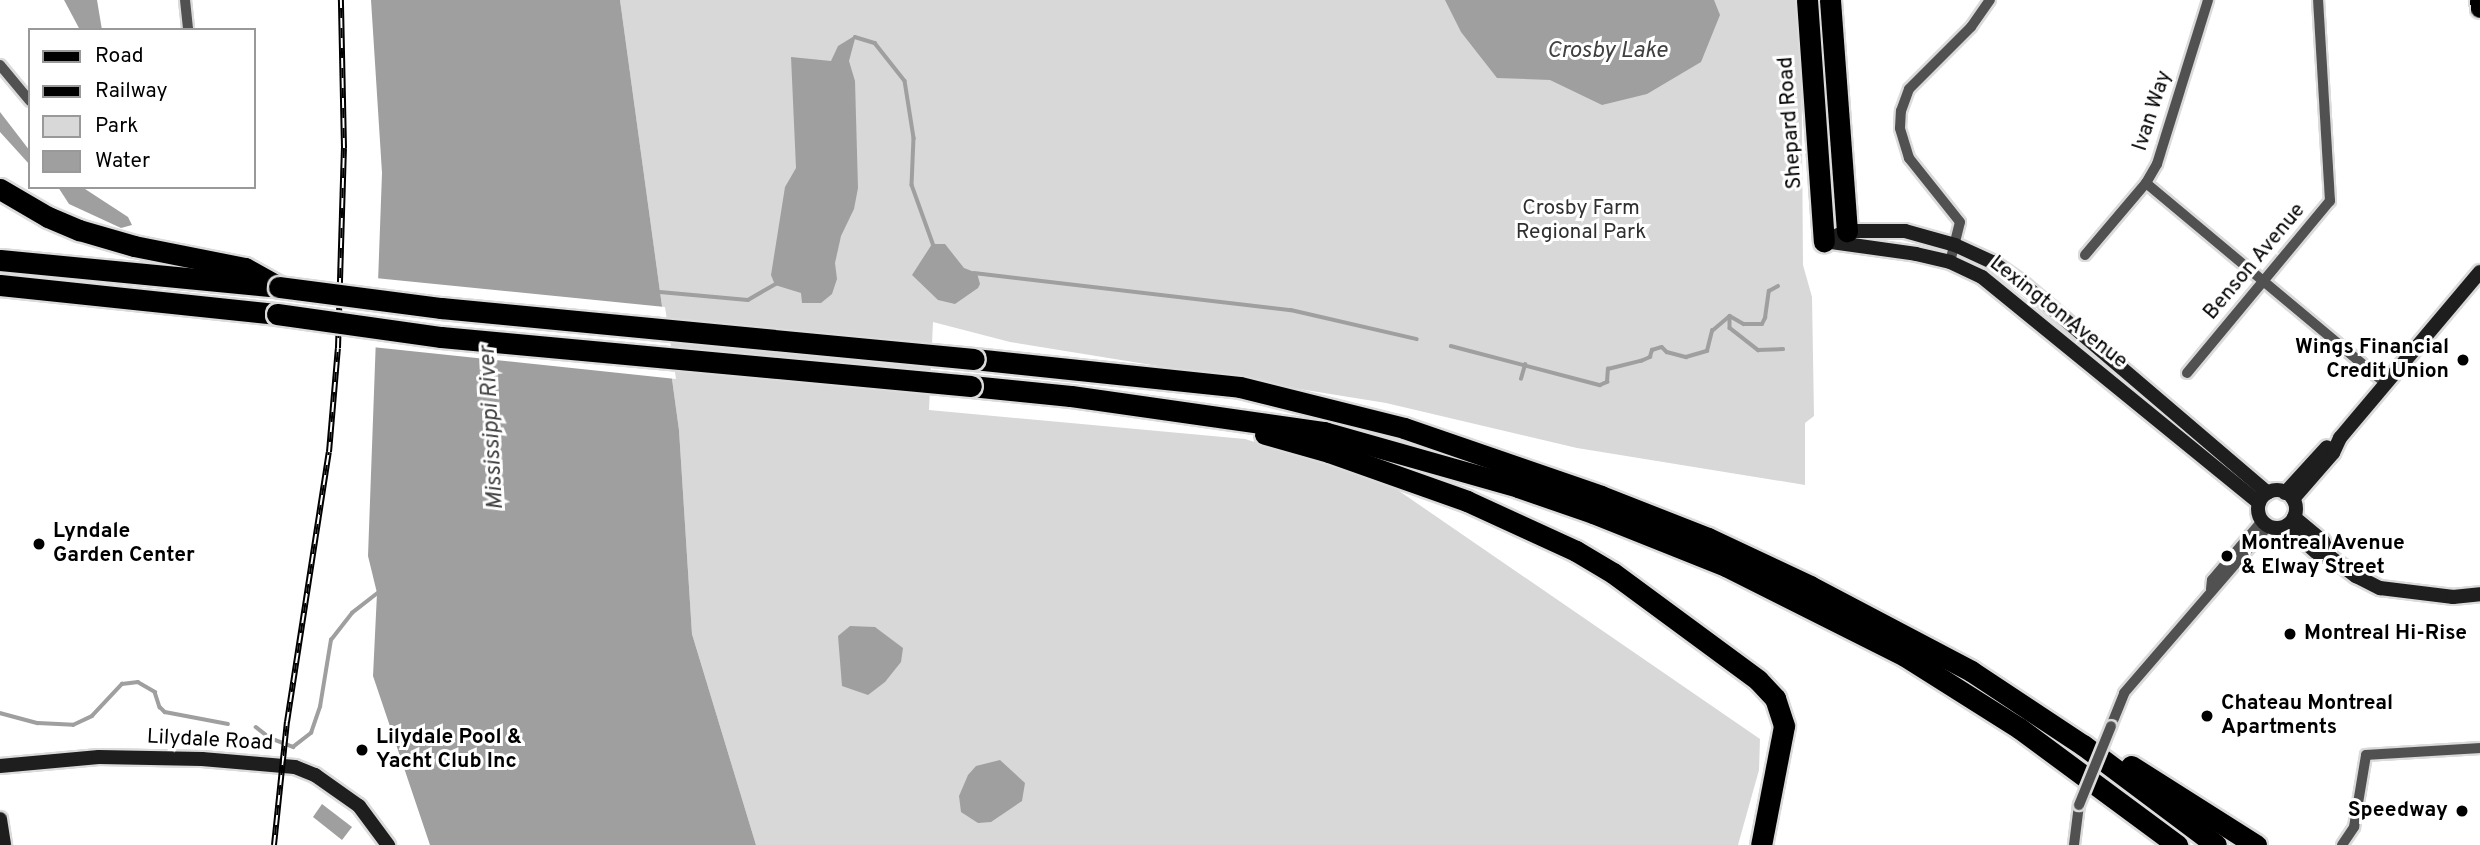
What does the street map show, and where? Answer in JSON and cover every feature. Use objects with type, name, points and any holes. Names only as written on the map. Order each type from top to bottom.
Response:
[{"type":"highway","name":"Shepard Road","points":[[1807,0],[1824,242]]},
{"type":"highway","points":[[1829,0],[1847,231]]},
{"type":"highway","points":[[0,189],[48,218],[79,230],[134,246],[244,268],[279,287]]},
{"type":"highway","points":[[0,260],[279,287],[441,309],[1240,387],[1369,419],[1601,496],[1708,538],[1853,618],[1959,664],[2029,708],[2155,779],[2256,845]]},
{"type":"highway","points":[[0,285],[266,313],[441,337],[971,386],[1207,414],[1324,432],[1518,487],[1808,595]]},
{"type":"highway","points":[[0,299],[198,317],[266,313]]},
{"type":"highway","points":[[1207,414],[1467,501],[1576,551],[1613,573],[1758,680],[1775,698],[1784,726],[1761,845]]},
{"type":"highway","points":[[1853,618],[1905,656],[2019,728],[2172,842]]},
{"type":"highway","points":[[2029,708],[2216,845]]},
{"type":"main road","points":[[2479,0],[2480,9]]},
{"type":"street","points":[[185,0],[187,28]]},
{"type":"street","points":[[1950,262],[1960,222],[1909,158],[1900,128],[1901,111],[1909,89],[1970,27],[1990,0]]},
{"type":"street","name":"Ivan Way","points":[[2085,255],[2146,183],[2165,145],[2208,0]]},
{"type":"street","name":"Benson Avenue","points":[[2187,373],[2330,201],[2318,0]]},
{"type":"street","points":[[0,65],[28,99]]},
{"type":"street","points":[[2146,183],[2385,383]]},
{"type":"street","name":"Lexington Avenue","points":[[1824,242],[1847,231],[1905,231],[1955,245],[1992,262],[2014,277],[2264,498]]},
{"type":"street","name":"Lexington Avenue","points":[[1824,242],[1882,248],[1950,262],[1982,277],[2006,293],[2264,498]]},
{"type":"street","points":[[2290,522],[2289,496],[2325,448],[2340,438],[2480,272]]},
{"type":"street","points":[[2265,524],[2258,512],[2264,498],[2289,496]]},
{"type":"street","points":[[2074,845],[2078,805],[2124,694],[2211,589],[2212,580],[2265,524],[2290,522],[2323,541],[2329,556],[2356,576],[2380,588],[2454,597],[2480,594]]},
{"type":"street","points":[[2342,845],[2354,827],[2366,755],[2480,748]]},
{"type":"street","name":"Lilydale Road","points":[[0,766],[99,757],[202,759],[295,767],[315,775],[359,806],[388,845]]},
{"type":"street","points":[[0,819],[4,843]]},
{"type":"green space","name":"Crosby Farm Regional Park","points":[[620,0],[1801,0],[1803,265],[1812,297],[1814,416],[1805,423],[1805,485],[1577,448],[1386,403],[1010,342],[933,322],[929,410],[1245,439],[1386,482],[1760,739],[1759,770],[1738,845],[756,845],[692,634],[679,430]]},
{"type":"water","points":[[64,0],[97,0],[102,28],[79,28]]},
{"type":"water","name":"Mississippi River","points":[[371,0],[620,0],[679,430],[692,634],[756,845],[430,845],[373,676],[377,593],[368,556],[382,173]]},
{"type":"water","name":"Crosby Lake","points":[[1445,0],[1714,0],[1720,15],[1701,62],[1647,94],[1602,105],[1550,80],[1497,78],[1461,32]]},
{"type":"water","points":[[856,35],[849,61],[855,81],[858,188],[854,209],[841,236],[835,263],[837,279],[832,294],[821,303],[802,303],[801,293],[775,285],[771,275],[785,187],[796,168],[791,57],[831,61],[838,46]]},
{"type":"water","points":[[0,112],[28,148],[28,163],[0,132]]},
{"type":"water","points":[[59,189],[85,189],[128,217],[132,225],[121,228],[69,204]]},
{"type":"water","points":[[932,244],[945,244],[964,268],[977,273],[980,284],[978,288],[955,304],[938,300],[912,275]]},
{"type":"water","points":[[850,626],[875,627],[903,648],[901,662],[885,682],[868,695],[842,686],[838,636]]},
{"type":"water","points":[[1000,760],[1025,783],[1022,801],[991,822],[978,823],[961,812],[959,796],[968,775],[976,766]]},
{"type":"water","points":[[322,804],[352,827],[342,840],[313,817]]},
{"type":"pier","points":[[375,278],[665,307],[676,379],[372,347]]},
{"type":"waterway","points":[[855,37],[875,43],[905,81],[914,138],[912,185],[934,246]]},
{"type":"waterway","points":[[974,273],[1291,310],[1417,339]]},
{"type":"waterway","points":[[660,292],[748,300],[778,283]]},
{"type":"waterway","points":[[1451,346],[1600,385],[1607,382],[1608,369],[1641,361],[1650,357],[1652,350],[1662,347],[1667,352],[1686,357],[1707,351],[1712,331],[1730,316],[1744,324],[1762,324],[1769,291],[1778,286]]},
{"type":"waterway","points":[[1730,316],[1730,328],[1758,350],[1783,349]]},
{"type":"waterway","points":[[1521,379],[1525,365]]},
{"type":"waterway","points":[[256,727],[270,738],[293,747],[311,733],[320,707],[331,640],[352,613],[380,591]]},
{"type":"waterway","points":[[0,713],[38,723],[73,725],[92,716],[122,684],[138,682],[155,692],[160,707],[165,712],[228,724]]},
{"type":"railway","points":[[274,845],[287,722],[329,452],[338,348],[344,148],[341,0]]},
{"type":"place","name":"Wings Financial Credit Union","points":[[2463,360]]},
{"type":"place","name":"Lyndale Garden Center","points":[[39,544]]},
{"type":"place","name":"Montreal Avenue & Elway Street","points":[[2227,556]]},
{"type":"place","name":"Montreal Hi-Rise","points":[[2290,634]]},
{"type":"place","name":"Chateau Montreal Apartments","points":[[2207,716]]},
{"type":"place","name":"Lilydale Pool & Yacht Club Inc","points":[[362,750]]},
{"type":"place","name":"Speedway","points":[[2462,811]]}]
